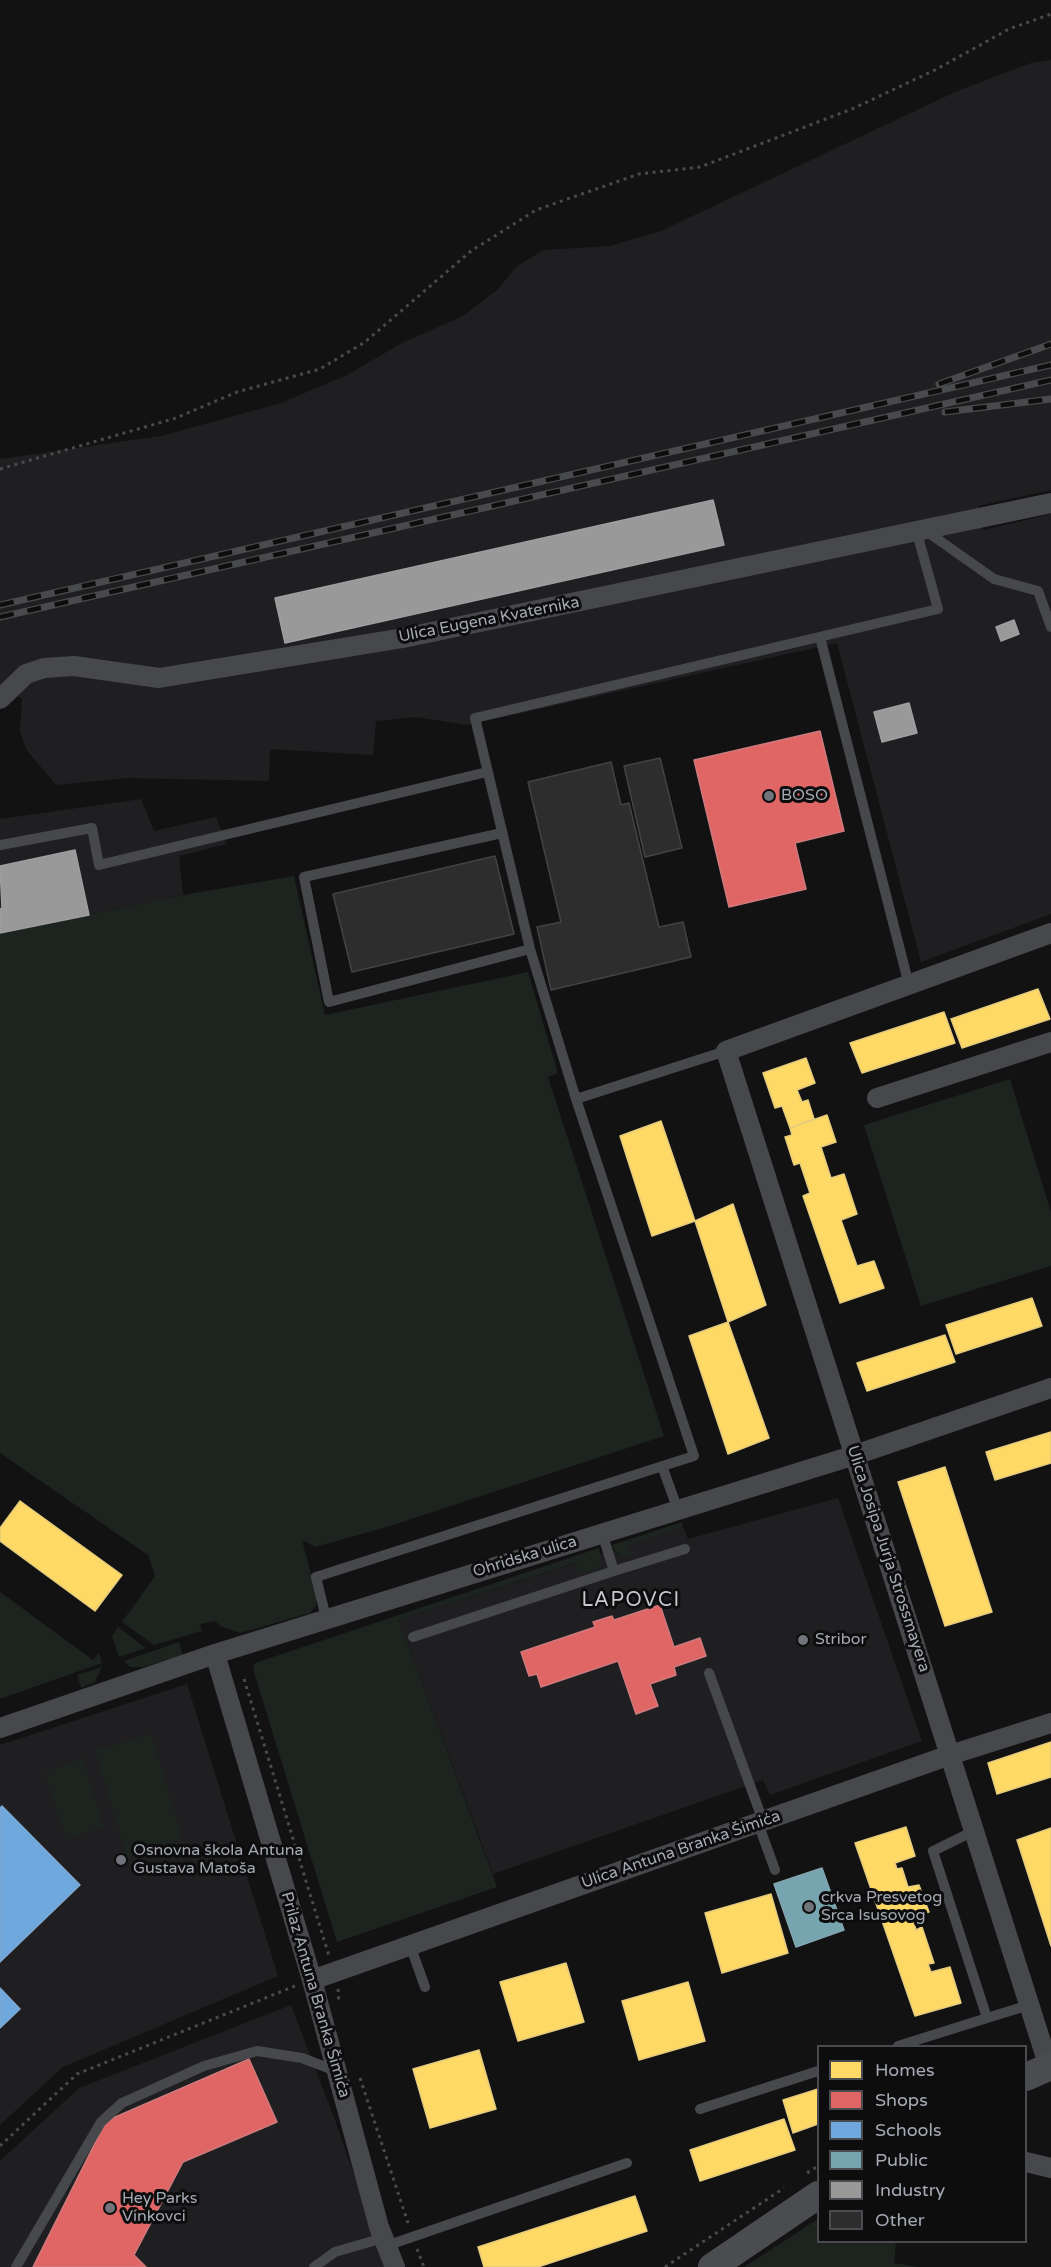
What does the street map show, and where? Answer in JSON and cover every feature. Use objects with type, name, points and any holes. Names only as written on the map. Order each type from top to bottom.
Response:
[{"type":"main road","points":[[712,2267],[809,2186]]},
{"type":"street","name":"Ulica Eugena Kvaternika","points":[[0,699],[26,674],[44,668],[74,666],[159,678],[403,638],[922,532],[1051,503]]},
{"type":"street","points":[[726,1051],[1051,933]]},
{"type":"street","points":[[877,1098],[1051,1042]]},
{"type":"street","name":"Ulica Josipa Jurja Strossmayera","points":[[726,1051],[1029,2005],[1042,2070]]},
{"type":"street","name":"Ohridska ulica","points":[[0,1728],[326,1618],[855,1455],[1051,1388]]},
{"type":"street","name":"Prilaz Antuna Branka Šimića","points":[[215,1654],[312,1980],[385,2242],[395,2267]]},
{"type":"street","name":"Ulica Antuna Branka Šimića","points":[[312,1980],[950,1755],[1051,1723]]},
{"type":"street","points":[[1027,2162],[1051,2168]]},
{"type":"lane","points":[[922,532],[994,579],[1038,591],[1051,627]]},
{"type":"lane","points":[[326,1618],[316,1577],[694,1456],[576,1099],[530,950],[475,718],[938,609],[922,532]]},
{"type":"lane","points":[[820,637],[909,985]]},
{"type":"lane","points":[[0,844],[92,828],[99,864],[487,772]]},
{"type":"lane","points":[[502,833],[304,877],[329,1002],[530,950]]},
{"type":"lane","points":[[576,1099],[726,1051]]},
{"type":"lane","points":[[662,1467],[678,1510]]},
{"type":"lane","points":[[602,1533],[614,1571]]},
{"type":"lane","points":[[413,1637],[685,1549]]},
{"type":"lane","points":[[710,1673],[775,1870]]},
{"type":"lane","points":[[974,1831],[933,1851],[987,2018]]},
{"type":"lane","points":[[410,1945],[424,1987]]},
{"type":"lane","points":[[901,2045],[1029,2005]]},
{"type":"lane","points":[[16,2267],[101,2122],[122,2103],[204,2066],[257,2051],[302,2058],[336,2071]]},
{"type":"lane","points":[[700,2109],[817,2073]]},
{"type":"lane","points":[[314,2267],[335,2252],[385,2242],[627,2163]]},
{"type":"path","points":[[0,469],[176,418],[237,392],[320,369],[365,342],[471,251],[536,210],[639,174],[700,167],[852,109],[935,70],[1009,29],[1051,14]]},
{"type":"path","points":[[0,2146],[76,2074],[312,1980]]},
{"type":"path","points":[[809,2186],[817,2170]]},
{"type":"path","points":[[666,2267],[791,2184]]},
{"type":"shaded area","points":[[1051,60],[1051,490],[978,506],[983,530],[1051,514],[1051,914],[921,962],[837,643],[467,725],[416,717],[376,721],[373,755],[270,749],[269,781],[127,778],[56,785],[26,749],[20,731],[22,698],[0,694],[0,459],[161,436],[281,403],[347,375],[402,343],[463,316],[498,289],[517,266],[544,250],[610,246],[661,231],[955,92],[1031,63]]},
{"type":"shaded area","points":[[141,799],[154,831],[216,817],[227,844],[179,856],[183,895],[0,933],[0,819]]},
{"type":"shaded area","points":[[294,876],[325,1015],[528,972],[558,1073],[548,1077],[664,1436],[390,1526],[316,1547],[302,1540],[317,1596],[316,1606],[310,1613],[240,1633],[220,1626],[215,1621],[200,1624],[202,1631],[154,1645],[122,1622],[155,1576],[148,1555],[0,1453],[0,933],[183,895]]},
{"type":"shaded area","points":[[1010,1079],[1051,1212],[1051,1266],[921,1306],[864,1125]]},
{"type":"shaded area","points":[[838,1498],[922,1741],[770,1795],[763,1780],[493,1874],[399,1620],[576,1563],[598,1568],[601,1554],[614,1550],[617,1554],[631,1557],[628,1546],[683,1527],[688,1539]]},
{"type":"shaded area","points":[[682,1522],[683,1527],[628,1546],[632,1557],[622,1557],[612,1545]]},
{"type":"shaded area","points":[[599,1548],[602,1560],[599,1568],[579,1574],[575,1563],[399,1620],[497,1887],[337,1942],[253,1669],[255,1663]]},
{"type":"shaded area","points":[[0,1592],[93,1660],[99,1653],[102,1663],[0,1699]]},
{"type":"shaded area","points":[[118,1627],[146,1648],[119,1657],[112,1636]]},
{"type":"shaded area","points":[[179,1642],[183,1655],[143,1667],[130,1667],[124,1661]]},
{"type":"shaded area","points":[[102,1667],[95,1682],[81,1688],[77,1675]]},
{"type":"shaded area","name":"Osnovna škola Antuna Gustava Matoša","points":[[187,1684],[278,1976],[63,2067],[0,2125],[0,1745]]},
{"type":"shaded area","points":[[151,1733],[183,1839],[127,1858],[95,1751]]},
{"type":"shaded area","points":[[83,1758],[104,1827],[66,1840],[44,1772]]},
{"type":"shaded area","name":"Hey Parks Vinkovci","points":[[291,2005],[335,2120],[386,2267],[0,2267],[0,2161],[79,2088]]},
{"type":"shaded area","points":[[817,2220],[817,2243],[896,2243],[894,2263],[919,2267],[744,2267]]},
{"type":"building: Homes","points":[[1038,989],[1050,1019],[962,1048],[951,1019]]},
{"type":"building: Homes","points":[[944,1012],[955,1043],[862,1073],[850,1043]]},
{"type":"building: Homes","points":[[806,1058],[815,1083],[797,1090],[802,1102],[808,1100],[814,1119],[790,1128],[782,1106],[775,1108],[763,1073]]},
{"type":"building: Homes","points":[[827,1115],[836,1142],[821,1147],[831,1178],[844,1174],[857,1214],[841,1220],[857,1266],[874,1261],[884,1288],[840,1303],[803,1196],[810,1193],[800,1163],[794,1165],[785,1137],[792,1135],[790,1128]]},
{"type":"building: Homes","points":[[661,1121],[695,1221],[652,1236],[620,1136]]},
{"type":"building: Homes","points":[[733,1204],[766,1305],[728,1322],[695,1221]]},
{"type":"building: Homes","points":[[1032,1298],[1042,1326],[956,1354],[946,1325]]},
{"type":"building: Homes","points":[[728,1322],[769,1438],[728,1454],[689,1336]]},
{"type":"building: Homes","points":[[945,1335],[955,1362],[867,1391],[857,1363]]},
{"type":"building: Homes","points":[[1051,1432],[1051,1463],[995,1480],[986,1452]]},
{"type":"building: Homes","points":[[945,1467],[992,1612],[945,1626],[898,1482]]},
{"type":"building: Homes","points":[[20,1501],[122,1575],[95,1611],[0,1541],[0,1528]]},
{"type":"building: Homes","points":[[1051,1742],[1051,1777],[997,1794],[988,1763]]},
{"type":"building: Homes","points":[[906,1827],[915,1856],[895,1863],[897,1869],[902,1868],[908,1887],[919,1885],[929,1912],[912,1917],[916,1930],[922,1927],[934,1963],[928,1964],[931,1972],[950,1967],[961,2003],[915,2016],[855,1843]]},
{"type":"building: Homes","points":[[1051,1828],[1051,1946],[1017,1840]]},
{"type":"building: Homes","points":[[771,1894],[788,1953],[722,1973],[705,1913]]},
{"type":"building: Homes","points":[[566,1963],[584,2022],[518,2041],[500,1982]]},
{"type":"building: Homes","points":[[688,1982],[705,2041],[639,2060],[622,2001]]},
{"type":"building: Homes","points":[[479,2050],[496,2109],[430,2128],[413,2069]]},
{"type":"building: Homes","points":[[817,2089],[817,2124],[793,2133],[783,2100]]},
{"type":"building: Homes","points":[[784,2119],[795,2150],[700,2181],[690,2150]]},
{"type":"building: Homes","points":[[635,2196],[647,2231],[538,2267],[484,2267],[478,2247]]},
{"type":"building: Shops","name":"BOSO","points":[[820,731],[844,831],[795,843],[806,889],[729,907],[694,760]]},
{"type":"building: Shops","points":[[660,1605],[674,1647],[700,1638],[706,1656],[674,1667],[676,1675],[650,1684],[658,1706],[636,1714],[618,1661],[541,1687],[537,1674],[529,1676],[521,1652],[595,1627],[593,1622],[612,1616],[614,1620]]},
{"type":"building: Shops","name":"Hey Parks Vinkovci","points":[[249,2059],[277,2122],[183,2162],[134,2255],[146,2267],[33,2267],[106,2121]]},
{"type":"building: Schools","points":[[2,1806],[80,1885],[0,1962],[0,1808]]},
{"type":"building: Schools","points":[[0,1988],[20,2009],[0,2028]]},
{"type":"building: Public","name":"crkva Presvetog Srca Isusovog","points":[[822,1868],[844,1930],[796,1947],[774,1884]]},
{"type":"building: Industry","points":[[713,500],[724,545],[285,643],[275,598]]},
{"type":"building: Industry","points":[[1014,620],[1019,634],[1001,641],[996,627]]},
{"type":"building: Industry","points":[[909,703],[917,733],[882,742],[874,712]]},
{"type":"building: Industry","points":[[75,850],[89,915],[0,933],[0,909],[2,908],[0,866]]},
{"type":"building: Other","points":[[660,758],[682,848],[645,857],[624,766]]},
{"type":"building: Other","points":[[611,762],[621,805],[629,803],[659,927],[683,922],[691,957],[551,990],[537,927],[561,922],[528,782]]},
{"type":"building: Other","points":[[495,856],[514,934],[352,972],[333,894]]},
{"type":"railway","points":[[939,384],[1051,344]]},
{"type":"railway","points":[[0,605],[1051,365]]},
{"type":"railway","points":[[0,617],[1051,380]]},
{"type":"railway","points":[[945,412],[1051,399]]},
{"type":"place","name":"BOSO","points":[[769,796]]},
{"type":"place","name":"Stribor","points":[[803,1640]]},
{"type":"place","name":"Osnovna škola Antuna Gustava Matoša","points":[[121,1860]]},
{"type":"place","name":"crkva Presvetog Srca Isusovog","points":[[809,1907]]},
{"type":"place","name":"Hey Parks Vinkovci","points":[[110,2208]]},
{"type":"district","name":"LAPOVCI","points":[[631,1601]]}]
